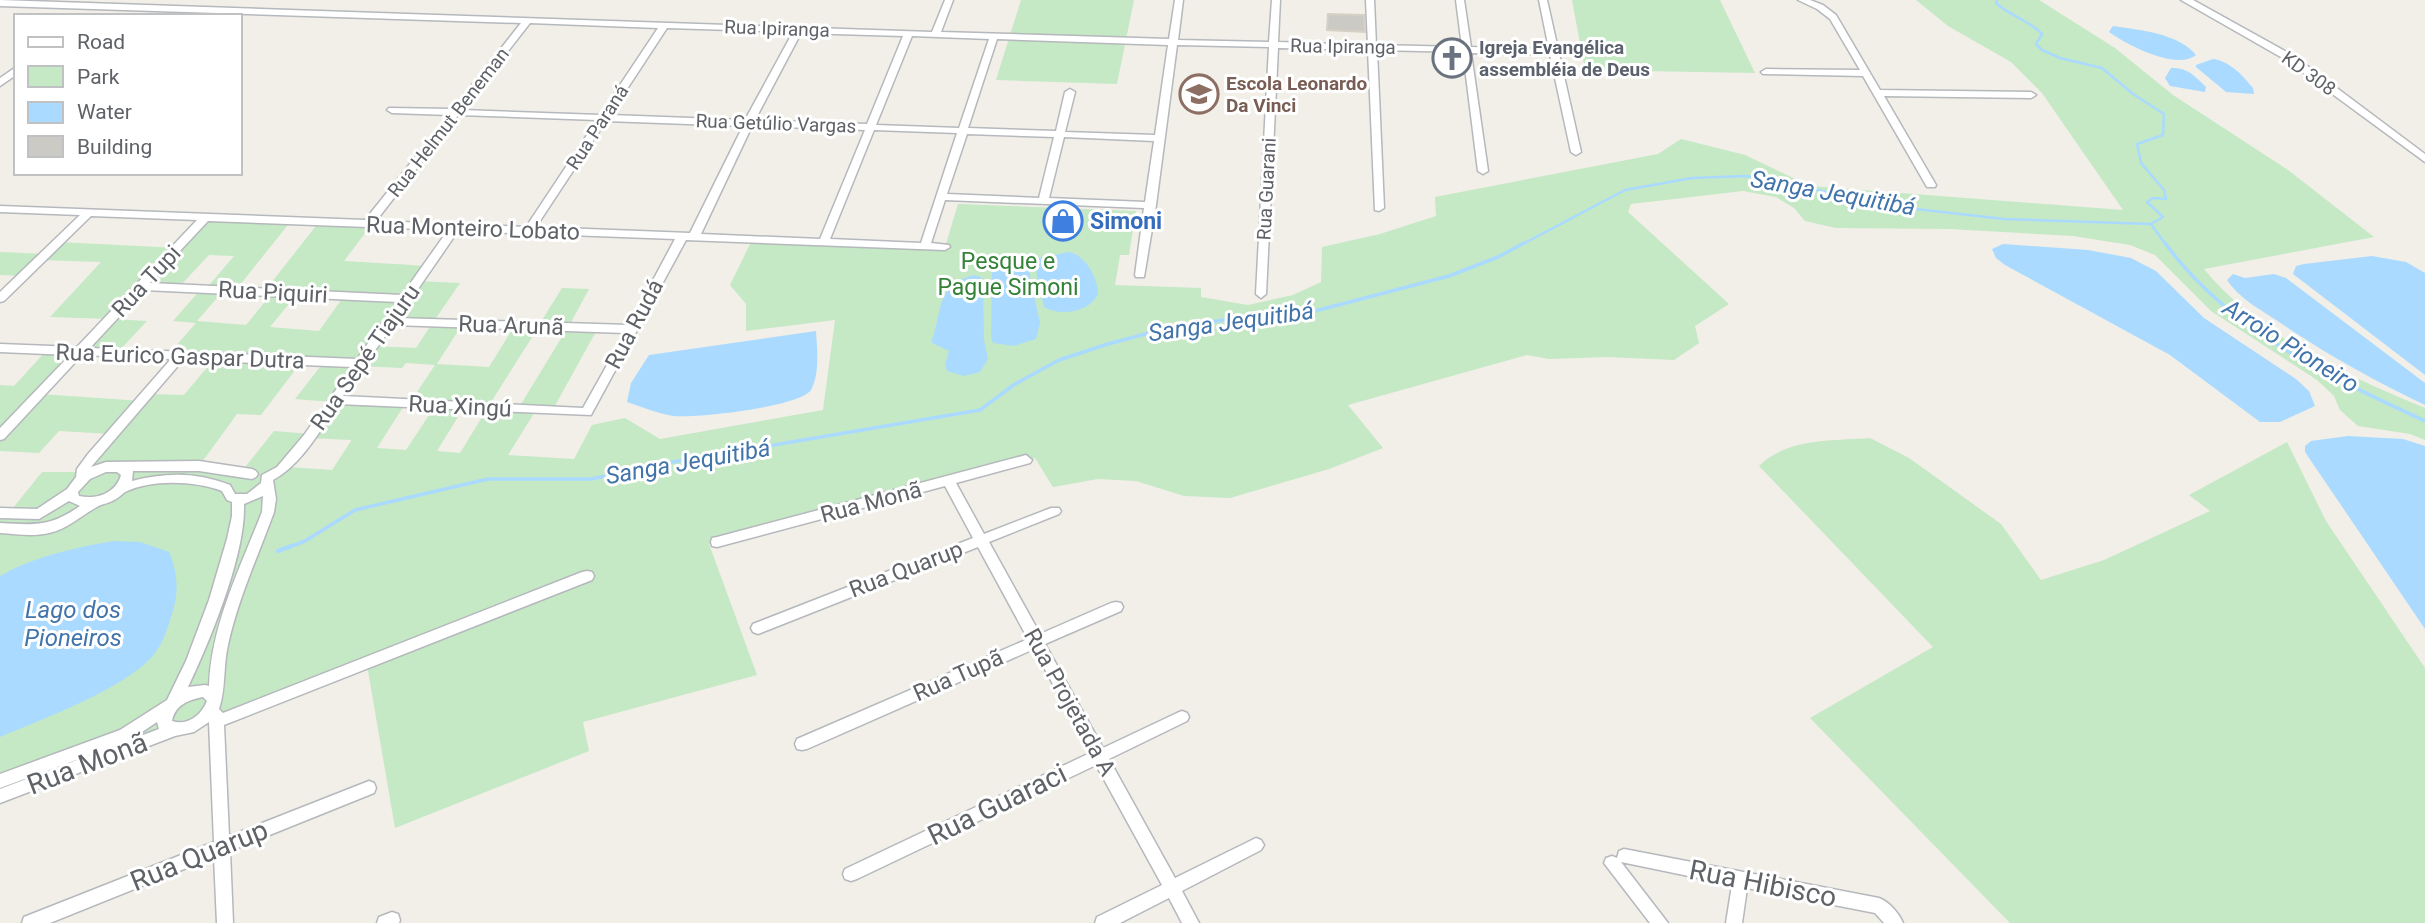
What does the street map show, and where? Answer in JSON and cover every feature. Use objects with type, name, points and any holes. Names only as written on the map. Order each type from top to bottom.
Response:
[{"type":"street","points":[[936,34],[949,0]]},
{"type":"street","points":[[1140,275],[1179,0]]},
{"type":"street","name":"Rua Guarani","points":[[1261,294],[1276,0]]},
{"type":"street","points":[[1370,0],[1379,208]]},
{"type":"street","points":[[1460,0],[1483,171]]},
{"type":"street","points":[[1543,0],[1576,152]]},
{"type":"street","points":[[1802,0],[1820,7],[1833,17],[1931,185]]},
{"type":"street","name":"KD 308","points":[[2186,0],[2290,58],[2425,159]]},
{"type":"street","name":"Rua Ipiranga","points":[[0,3],[97,3],[994,36],[1553,52]]},
{"type":"street","name":"Rua Helmut Beneman","points":[[368,224],[527,20]]},
{"type":"street","name":"Rua Paraná","points":[[529,230],[665,24]]},
{"type":"street","name":"Rua Rudá","points":[[587,412],[632,329],[688,237],[799,29]]},
{"type":"street","points":[[824,241],[909,33]]},
{"type":"street","points":[[925,246],[994,36]]},
{"type":"street","points":[[0,83],[14,72]]},
{"type":"street","points":[[1766,72],[1866,73]]},
{"type":"street","points":[[1043,201],[1070,92]]},
{"type":"street","points":[[1878,93],[2031,95]]},
{"type":"street","name":"Rua Getúlio Vargas","points":[[392,110],[1160,138]]},
{"type":"street","points":[[941,197],[1150,205]]},
{"type":"street","name":"Rua Monteiro Lobato","points":[[0,209],[945,247]]},
{"type":"street","points":[[0,298],[88,213]]},
{"type":"street","name":"Rua Tupi","points":[[0,436],[206,217]]},
{"type":"street","name":"Rua Sepé Tiajuru","points":[[234,497],[257,495],[266,482],[288,463],[455,227]]},
{"type":"street","name":"Rua Piquiri","points":[[141,286],[405,299]]},
{"type":"street","name":"Rua Arunã","points":[[390,320],[632,329]]},
{"type":"street","name":"Rua Eurico Gaspar Dutra","points":[[0,348],[360,363]]},
{"type":"street","points":[[82,478],[81,472],[92,457],[180,356]]},
{"type":"street","name":"Rua Xingú","points":[[334,400],[587,412]]},
{"type":"street","points":[[92,457],[94,464],[113,467],[199,466],[252,474],[266,482],[270,499],[268,512],[236,592],[220,647],[212,711],[225,923]]},
{"type":"street","name":"Rua Monã","points":[[717,542],[1026,460]]},
{"type":"street","points":[[0,513],[39,514],[72,492],[82,478],[113,467],[128,473],[121,489]]},
{"type":"street","points":[[173,730],[168,728],[163,720],[190,667],[231,550],[239,522],[234,497],[239,480],[252,474]]},
{"type":"street","points":[[0,528],[39,531],[54,528],[121,489],[155,479],[211,482],[226,488],[234,497]]},
{"type":"street","name":"Rua Projetada A","points":[[949,482],[1191,923]]},
{"type":"street","points":[[72,492],[77,502],[95,502]]},
{"type":"street","name":"Rua Quarup","points":[[758,628],[1055,511]]},
{"type":"street","points":[[212,711],[587,576]]},
{"type":"street","name":"Rua Tupã","points":[[802,744],[1116,607]]},
{"type":"street","points":[[0,781],[125,735],[192,692],[205,691],[212,711]]},
{"type":"street","name":"Rua Monã","points":[[0,796],[173,730],[189,728],[212,711]]},
{"type":"street","name":"Rua Guaraci","points":[[851,874],[1182,717]]},
{"type":"street","name":"Rua Quarup","points":[[30,923],[369,788]]},
{"type":"street","points":[[1103,923],[1256,845]]},
{"type":"street","name":"Rua Hibisco","points":[[1660,923],[1618,860],[1741,878],[1879,906],[1895,923]]},
{"type":"street","points":[[1734,923],[1741,878]]},
{"type":"green space","points":[[1021,0],[1134,0],[1117,84],[996,80]]},
{"type":"green space","points":[[1572,0],[1720,0],[1755,73],[1585,70]]},
{"type":"green space","name":"Pesque e Pague Simoni","points":[[1916,0],[2039,0],[2115,48],[2173,95],[2288,170],[2374,237],[2204,269],[2226,293],[2251,314],[2306,352],[2335,368],[2425,408],[2425,440],[2410,434],[2358,426],[2340,410],[2334,396],[2317,380],[2211,311],[2155,255],[2130,245],[2073,236],[1949,229],[1836,228],[1805,221],[1794,208],[1776,197],[1743,191],[1631,204],[1628,212],[1729,304],[1695,326],[1699,343],[1674,360],[1608,357],[1549,359],[1527,355],[1348,405],[1383,448],[1329,469],[1230,498],[1184,496],[1136,481],[1098,479],[1053,487],[1035,458],[709,544],[757,675],[583,722],[589,751],[395,828],[367,665],[218,721],[204,718],[0,796],[0,513],[9,513],[42,472],[81,472],[98,466],[92,457],[111,434],[59,431],[39,453],[0,451],[0,385],[14,386],[47,350],[80,351],[110,319],[50,317],[101,262],[40,260],[23,276],[0,275],[0,252],[45,254],[58,242],[178,248],[206,217],[291,221],[235,291],[224,290],[197,321],[246,325],[272,293],[264,292],[319,222],[372,224],[344,261],[428,266],[418,281],[460,283],[434,321],[463,323],[437,364],[489,367],[515,325],[539,325],[562,288],[589,289],[569,326],[598,328],[552,411],[536,410],[508,455],[574,459],[592,425],[625,418],[660,439],[823,410],[835,320],[746,331],[746,304],[730,285],[753,238],[945,247],[958,204],[1136,211],[1129,255],[1120,255],[1115,285],[1201,288],[1201,297],[1248,305],[1293,295],[1321,282],[1322,247],[1380,234],[1436,216],[1435,197],[1658,154],[1681,139],[1745,155],[1810,186],[2123,210],[2042,93],[2011,62],[1948,26]],"holes":[[[209,255],[234,256],[206,289],[201,289],[173,321],[196,323],[168,355],[215,358],[184,395],[148,394],[142,401],[40,394],[80,351],[117,353],[147,321],[112,319],[141,286],[178,288]],[[297,294],[344,296],[319,331],[270,327]],[[390,321],[433,322],[416,348],[373,346]],[[539,326],[568,327],[518,409],[488,407]],[[302,361],[323,363],[295,399],[332,402],[310,434],[274,431],[242,471],[199,466],[237,414],[261,415]],[[406,363],[435,365],[409,404],[435,406],[406,450],[377,448],[405,404],[335,400],[358,366],[402,368]],[[464,407],[487,409],[460,453],[437,451]],[[308,438],[351,440],[332,470],[288,467]]]},
{"type":"green space","points":[[1870,438],[1909,458],[2001,524],[2041,580],[2104,560],[2210,511],[2189,495],[2287,442],[2326,521],[2425,668],[2425,923],[2010,923],[1810,718],[1933,647],[1759,466],[1770,457],[1796,446]]},
{"type":"water","points":[[2113,26],[2169,37],[2196,55],[2177,60],[2152,54],[2109,32]]},
{"type":"water","points":[[2213,59],[2236,70],[2253,88],[2254,94],[2226,92],[2196,67]]},
{"type":"water","points":[[2171,68],[2190,73],[2206,87],[2205,92],[2170,86],[2165,78]]},
{"type":"water","points":[[2003,244],[2088,250],[2131,258],[2156,271],[2204,318],[2296,379],[2309,391],[2315,406],[2280,422],[2260,422],[2170,355],[2005,265],[1996,258],[1992,249]]},
{"type":"water","points":[[1068,252],[1085,262],[1096,281],[1098,294],[1082,309],[1058,312],[1044,307],[1037,280],[1036,261]]},
{"type":"water","points":[[1009,253],[1023,257],[1027,262],[1040,323],[1036,339],[1014,346],[993,343],[991,337],[992,273],[1000,256],[1005,262],[1013,259]]},
{"type":"water","points":[[2372,256],[2406,262],[2425,273],[2425,375],[2293,274],[2296,266],[2304,264]]},
{"type":"water","points":[[2233,274],[2245,278],[2274,274],[2286,278],[2425,383],[2425,405],[2347,365],[2254,306],[2236,292],[2227,280]]},
{"type":"water","points":[[974,275],[981,277],[983,283],[984,340],[988,359],[980,372],[964,376],[947,371],[945,365],[949,351],[932,343],[932,340],[946,292],[961,279]]},
{"type":"water","points":[[816,331],[817,361],[814,384],[803,396],[788,402],[724,413],[674,416],[627,402],[631,383],[649,355]]},
{"type":"water","points":[[2348,436],[2403,439],[2425,446],[2425,629],[2305,452],[2305,446],[2311,441]]},
{"type":"water","name":"Lago dos Pioneiros","points":[[113,541],[140,542],[169,552],[176,575],[176,598],[160,645],[142,666],[105,690],[0,737],[0,576],[41,558]]},
{"type":"building","points":[[1328,14],[1364,15],[1365,32],[1327,30]]},
{"type":"building","points":[[1436,54],[1461,55],[1462,64],[1437,64]]},
{"type":"building","name":"Simoni","points":[[1078,211],[1081,227],[1049,231],[1046,215]]},
{"type":"waterway","name":"Arroio Pioneiro","points":[[1997,0],[1996,3],[2001,7],[2042,34],[2036,44],[2042,50],[2060,58],[2102,68],[2133,94],[2164,114],[2163,135],[2137,144],[2141,163],[2164,190],[2166,199],[2153,198],[2147,202],[2163,217],[2151,224]]},
{"type":"waterway","name":"Sanga Jequitibá","points":[[1521,245],[1625,190],[1692,178],[1747,176],[1907,208],[2004,219],[2151,224]]},
{"type":"waterway","name":"Arroio Pioneiro","points":[[2151,224],[2166,245]]},
{"type":"waterway","name":"Sanga Jequitibá","points":[[287,548],[305,541],[355,510],[488,479],[591,479],[667,463],[980,410],[1015,384],[1059,360],[1108,344],[1168,328],[1231,319],[1292,317],[1449,276],[1498,257],[1524,243]]},
{"type":"waterway","name":"Arroio Pioneiro","points":[[2165,243],[2190,274],[2250,326],[2318,368],[2425,421]]},
{"type":"waterway","name":"Sanga Jequitibá","points":[[278,551],[291,546]]},
{"type":"place","name":"Igreja Evangélica assembléia de Deus","points":[[1452,58]]},
{"type":"place","name":"Escola Leonardo Da Vinci","points":[[1199,94]]},
{"type":"place","name":"Simoni","points":[[1063,221]]}]
